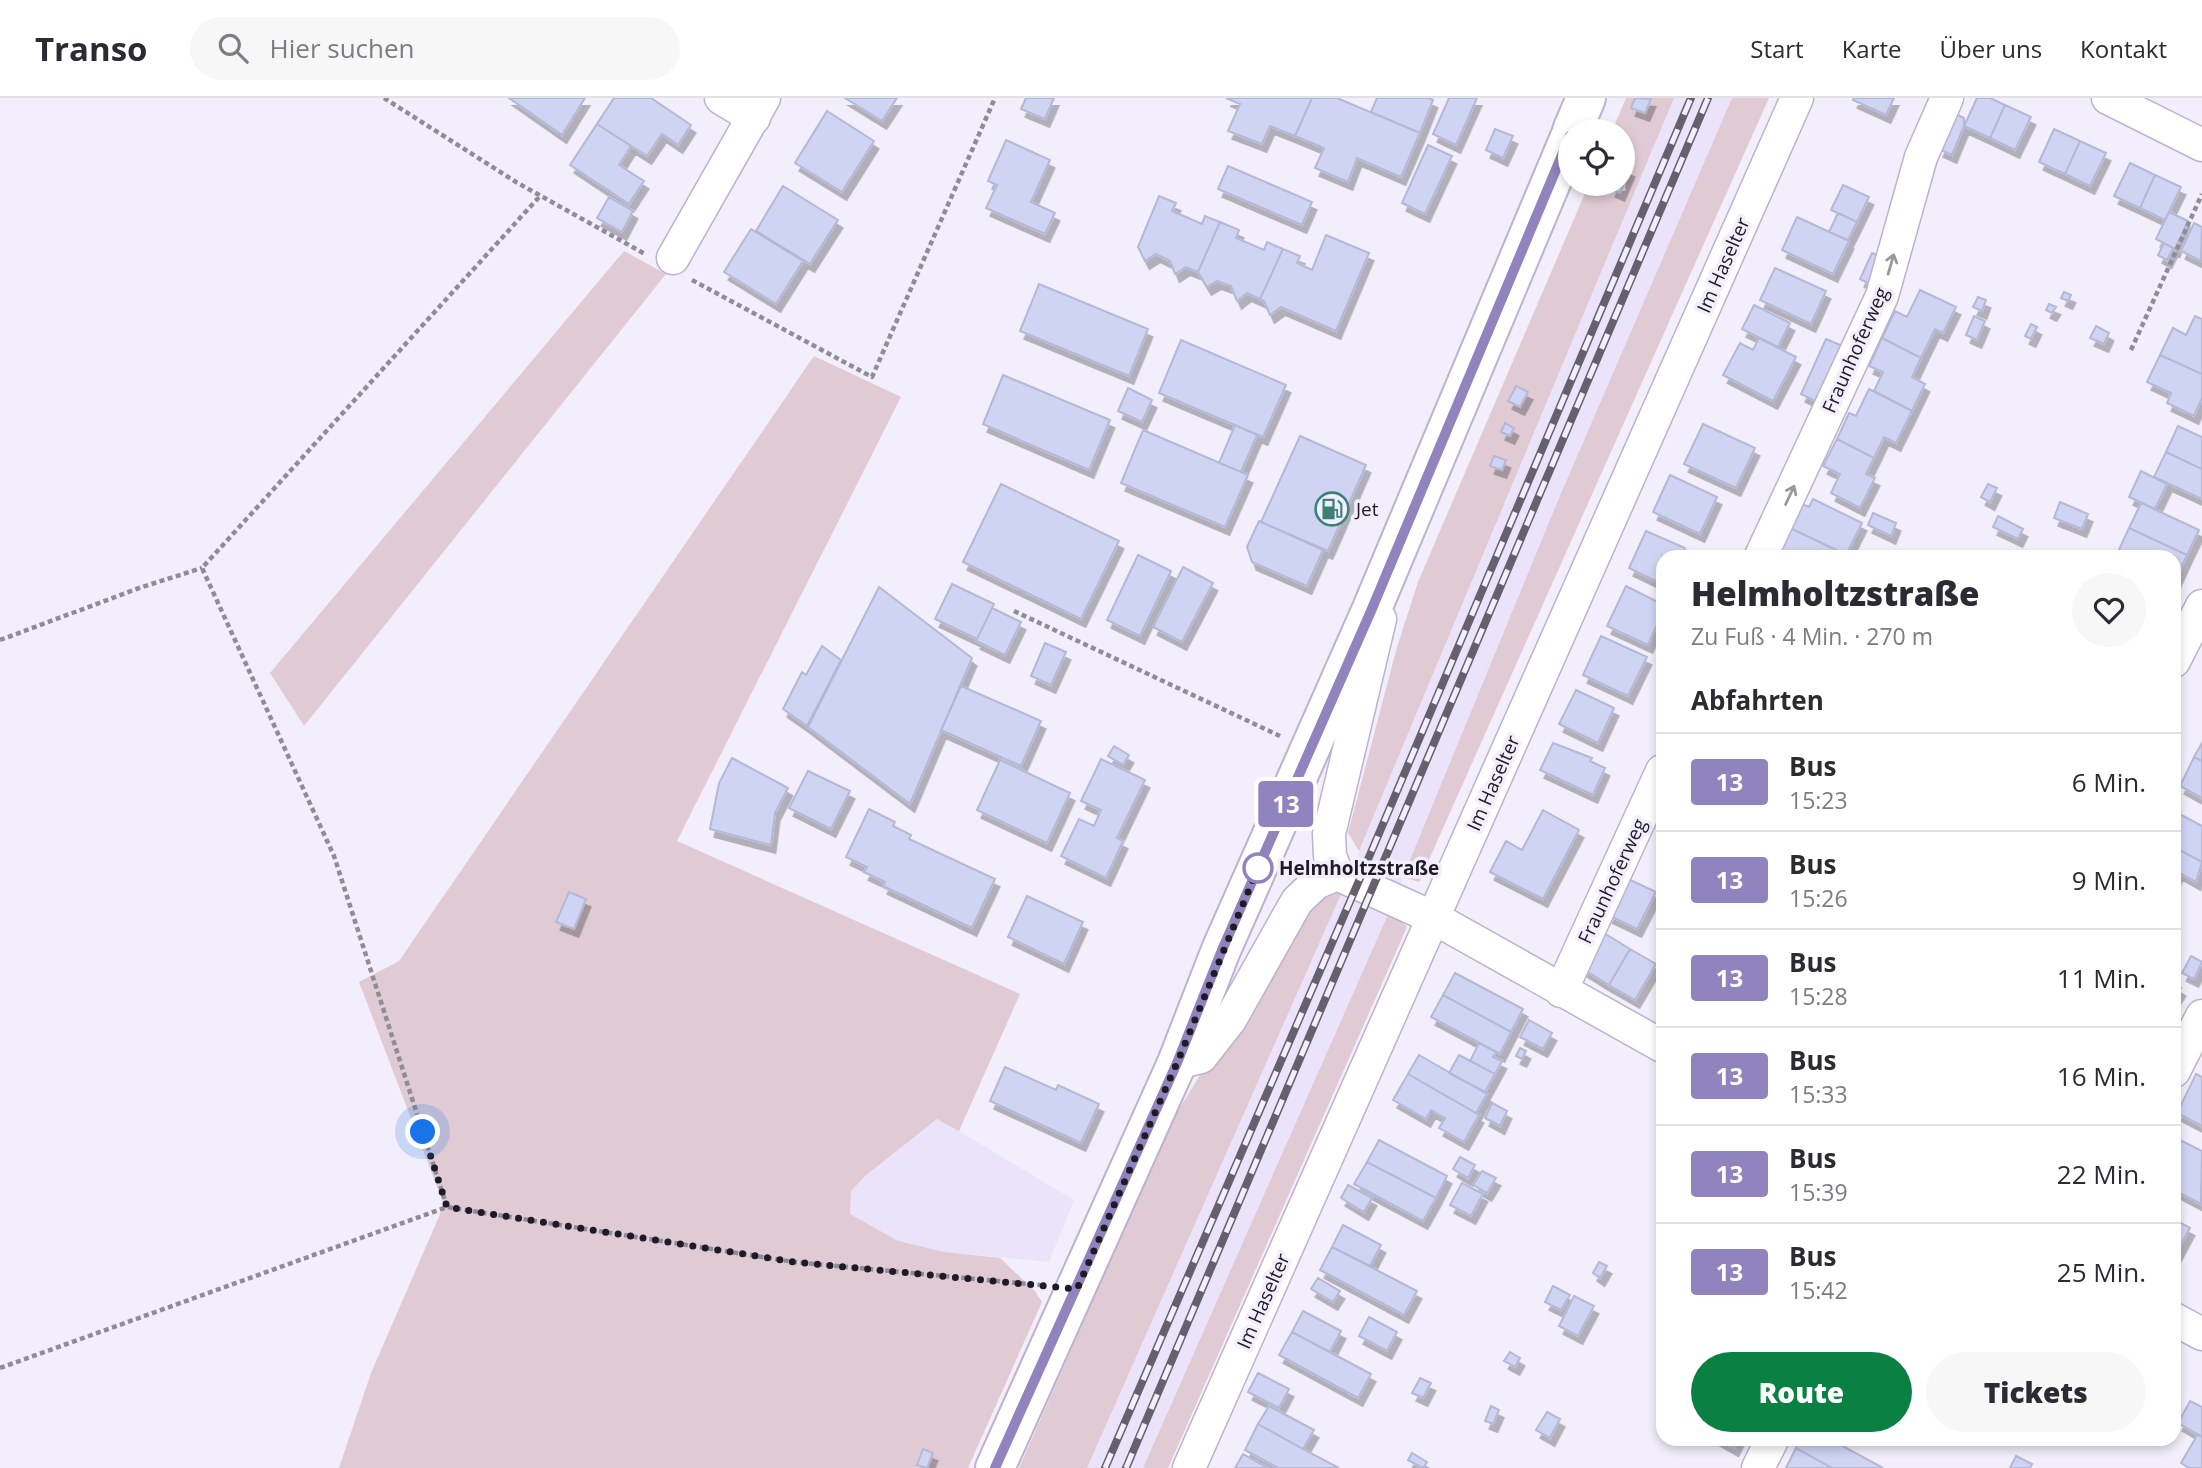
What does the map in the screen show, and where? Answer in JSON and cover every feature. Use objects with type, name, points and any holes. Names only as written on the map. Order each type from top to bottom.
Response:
[{"type":"main road","points":[[1577,119],[1586,98]]},
{"type":"main road","points":[[995,1468],[1177,1063],[1222,950],[1371,611],[1558,165]]},
{"type":"street","points":[[673,258],[759,108],[722,98]]},
{"type":"street","name":"Im Haselter","points":[[1189,1468],[1797,98]]},
{"type":"street","name":"Fraunhoferweg","points":[[1764,550],[1882,296],[1921,157],[1947,98]]},
{"type":"street","points":[[2108,98],[2202,145]]},
{"type":"street","points":[[2181,647],[2202,606]]},
{"type":"street","points":[[1371,611],[1381,614],[1329,834],[1330,856],[1337,874],[1434,918],[1656,1043]]},
{"type":"street","name":"Fraunhoferweg","points":[[1561,991],[1656,784]]},
{"type":"street","points":[[1177,1063],[1201,1057],[1230,1020],[1297,901],[1316,883],[1337,874]]},
{"type":"street","points":[[2181,1057],[2202,1016]]},
{"type":"street","points":[[2181,1323],[2202,1334]]},
{"type":"street","points":[[1758,1468],[1769,1446]]},
{"type":"path","points":[[384,98],[516,182]]},
{"type":"path","points":[[872,377],[995,98]]},
{"type":"path","points":[[2131,350],[2202,194]]},
{"type":"path","points":[[0,640],[142,587],[202,568],[540,196]]},
{"type":"path","points":[[202,568],[334,856],[447,1207]]},
{"type":"path","points":[[1014,611],[1310,750]]},
{"type":"path","points":[[0,1368],[447,1207],[794,1262],[1077,1289]]},
{"type":"shaded area","points":[[1626,98],[1674,98],[1635,191],[1635,119],[1617,119]]},
{"type":"shaded area","points":[[1674,98],[1732,98],[1559,498],[1390,910],[1143,1468],[1087,1468],[1342,892]]},
{"type":"shaded area","points":[[1732,98],[1769,98],[1419,882],[1403,877],[1559,498]]},
{"type":"shaded area","points":[[1584,196],[1633,196],[1359,851],[1348,833],[1397,647],[1418,582]]},
{"type":"shaded area","points":[[624,251],[666,274],[304,726],[270,673]]},
{"type":"shaded area","points":[[814,356],[901,397],[677,841],[1020,994],[959,1131],[937,1119],[865,1176],[851,1191],[850,1214],[898,1241],[945,1252],[1000,1258],[1035,1291],[1042,1302],[968,1468],[339,1468],[371,1373],[444,1205],[359,982],[399,961]]},
{"type":"shaded area","points":[[1328,888],[1342,892],[1087,1468],[1019,1468],[1174,1117],[1307,903]]},
{"type":"shaded area","points":[[1390,910],[1407,927],[1168,1468],[1143,1468]]},
{"type":"shaded area","points":[[937,1118],[1074,1200],[1049,1262],[945,1252],[898,1241],[850,1215],[850,1191]]},
{"type":"building","points":[[509,98],[585,98],[562,135]]},
{"type":"building","points":[[614,98],[651,98],[691,125],[678,145],[662,134],[647,156],[597,124]]},
{"type":"building","points":[[845,98],[897,98],[882,121]]},
{"type":"building","points":[[1026,98],[1054,98],[1045,119],[1021,109]]},
{"type":"building","points":[[1226,98],[1312,98],[1295,136],[1270,126],[1262,144],[1228,131],[1240,104]]},
{"type":"building","points":[[1312,98],[1337,98],[1420,133],[1401,177],[1357,158],[1348,182],[1315,168],[1324,148],[1295,136]]},
{"type":"building","points":[[1377,98],[1433,100],[1420,133],[1371,112]]},
{"type":"building","points":[[1449,98],[1477,98],[1456,145],[1433,134]]},
{"type":"building","points":[[1635,98],[1651,99],[1645,113],[1631,108]]},
{"type":"building","points":[[1894,98],[1886,115],[1853,100]]},
{"type":"building","points":[[1977,98],[1990,98],[2005,105],[1990,138],[1964,126]]},
{"type":"building","points":[[2005,105],[2031,117],[2015,150],[1990,138]]},
{"type":"building","points":[[827,111],[874,141],[842,192],[795,163]]},
{"type":"building","points":[[1954,113],[1964,118],[1964,126],[1952,155],[1939,149]]},
{"type":"building","points":[[597,124],[631,146],[619,165],[644,181],[629,204],[570,165]]},
{"type":"building","points":[[1495,129],[1513,136],[1503,158],[1486,150]]},
{"type":"building","points":[[2054,129],[2080,141],[2065,174],[2039,162]]},
{"type":"building","points":[[1006,140],[1050,160],[1031,202],[1055,213],[1045,234],[986,208],[997,185],[988,181]]},
{"type":"building","points":[[2080,141],[2106,153],[2090,186],[2065,174]]},
{"type":"building","points":[[1428,145],[1452,156],[1425,214],[1402,203]]},
{"type":"building","points":[[2130,163],[2155,175],[2140,208],[2114,196]]},
{"type":"building","points":[[1228,166],[1312,202],[1302,225],[1218,189]]},
{"type":"building","points":[[2155,175],[2181,187],[2165,220],[2140,208]]},
{"type":"building","points":[[1843,185],[1869,197],[1857,222],[1831,210]]},
{"type":"building","points":[[783,186],[838,220],[810,264],[756,231]]},
{"type":"building","points":[[1159,196],[1176,203],[1172,211],[1202,224],[1205,216],[1220,222],[1198,272],[1186,267],[1175,274],[1170,261],[1156,254],[1145,261],[1138,247]]},
{"type":"building","points":[[609,197],[633,211],[622,232],[597,218]]},
{"type":"building","points":[[2169,212],[2188,221],[2175,249],[2156,239]]},
{"type":"building","points":[[1838,213],[1857,222],[1848,240],[1829,232]]},
{"type":"building","points":[[1797,217],[1849,241],[1833,274],[1782,250]]},
{"type":"building","points":[[1220,222],[1239,230],[1236,238],[1264,250],[1267,242],[1283,249],[1260,299],[1247,293],[1237,301],[1231,286],[1217,281],[1207,287],[1198,272]]},
{"type":"building","points":[[2194,223],[2202,227],[2201,261],[2181,251]]},
{"type":"building","points":[[751,229],[803,261],[776,304],[724,272]]},
{"type":"building","points":[[1326,235],[1369,253],[1336,331],[1281,307],[1270,315],[1264,301],[1260,299],[1283,249],[1300,256],[1297,263],[1312,270]]},
{"type":"building","points":[[2164,243],[2173,248],[2167,260],[2158,255]]},
{"type":"building","points":[[1872,253],[1883,258],[1870,284],[1860,279]]},
{"type":"building","points":[[1775,268],[1826,291],[1811,324],[1760,300]]},
{"type":"building","points":[[1039,284],[1148,329],[1129,376],[1020,331]]},
{"type":"building","points":[[1920,290],[1956,307],[1943,333],[1935,329],[1921,358],[1882,338],[1895,311],[1907,317]]},
{"type":"building","points":[[2064,292],[2071,295],[2068,301],[2061,298]]},
{"type":"building","points":[[1978,297],[1986,300],[1982,311],[1973,307]]},
{"type":"building","points":[[2049,304],[2056,307],[2052,313],[2046,310]]},
{"type":"building","points":[[1754,305],[1790,323],[1778,347],[1742,329]]},
{"type":"building","points":[[1974,316],[1985,321],[1977,340],[1966,335]]},
{"type":"building","points":[[2195,316],[2202,319],[2202,374],[2160,355],[2173,328],[2186,335]]},
{"type":"building","points":[[2031,324],[2037,327],[2031,339],[2025,336]]},
{"type":"building","points":[[2096,326],[2109,333],[2104,344],[2090,338]]},
{"type":"building","points":[[1759,338],[1796,357],[1773,401],[1723,375],[1740,343],[1753,350]]},
{"type":"building","points":[[1882,338],[1921,358],[1912,377],[1925,384],[1912,411],[1874,391],[1883,372],[1869,366]]},
{"type":"building","points":[[1826,339],[1845,347],[1819,403],[1801,394]]},
{"type":"building","points":[[1181,340],[1286,385],[1263,437],[1159,393]]},
{"type":"building","points":[[2160,355],[2202,374],[2202,398],[2194,416],[2167,403],[2171,393],[2147,382]]},
{"type":"building","points":[[1003,375],[1110,420],[1089,470],[983,424]]},
{"type":"building","points":[[1516,386],[1528,392],[1520,407],[1508,401]]},
{"type":"building","points":[[1128,388],[1152,400],[1142,422],[1118,411]]},
{"type":"building","points":[[1869,389],[1912,411],[1896,443],[1884,437],[1874,458],[1837,439],[1849,413],[1856,416]]},
{"type":"building","points":[[1505,423],[1514,428],[1510,436],[1501,432]]},
{"type":"building","points":[[1703,424],[1755,448],[1736,488],[1684,464]]},
{"type":"building","points":[[1235,425],[1257,435],[1241,472],[1219,463]]},
{"type":"building","points":[[2178,426],[2202,437],[2202,469],[2166,452]]},
{"type":"building","points":[[1143,430],[1248,475],[1225,527],[1121,483]]},
{"type":"building","points":[[1300,436],[1366,465],[1328,551],[1261,522]]},
{"type":"building","points":[[1837,439],[1874,458],[1866,474],[1875,478],[1860,508],[1831,493],[1840,474],[1823,466]]},
{"type":"building","points":[[2166,452],[2202,469],[2202,499],[2154,477]]},
{"type":"building","points":[[1494,456],[1506,460],[1502,470],[1490,466]]},
{"type":"building","points":[[2141,471],[2167,484],[2155,509],[2129,497]]},
{"type":"building","points":[[1670,475],[1717,497],[1700,534],[1653,512]]},
{"type":"building","points":[[1001,484],[1119,541],[1081,619],[963,562]]},
{"type":"building","points":[[1988,484],[1997,488],[1990,502],[1981,497]]},
{"type":"building","points":[[1813,499],[1862,523],[1848,550],[1836,550],[1788,527],[1800,503],[1809,507]]},
{"type":"building","points":[[2060,502],[2088,514],[2082,529],[2054,518]]},
{"type":"building","points":[[2141,503],[2199,530],[2187,555],[2129,528]]},
{"type":"building","points":[[1873,513],[1896,523],[1891,536],[1868,525]]},
{"type":"building","points":[[1998,516],[2023,529],[2018,539],[1993,527]]},
{"type":"building","points":[[1259,521],[1323,550],[1307,586],[1252,562],[1247,547]]},
{"type":"building","points":[[1788,527],[1836,550],[1777,550]]},
{"type":"building","points":[[2129,528],[2176,550],[2119,550]]},
{"type":"building","points":[[1646,531],[1685,548],[1656,550],[1656,581],[1629,568]]},
{"type":"building","points":[[2181,552],[2187,555],[2181,568]]},
{"type":"building","points":[[1138,555],[1171,571],[1140,636],[1107,620]]},
{"type":"building","points":[[1183,567],[1213,583],[1182,642],[1153,627]]},
{"type":"building","points":[[952,584],[994,604],[977,639],[935,619]]},
{"type":"building","points":[[1626,586],[1656,601],[1656,627],[1648,645],[1607,626]]},
{"type":"building","points":[[879,587],[972,658],[910,804],[808,727]]},
{"type":"building","points":[[992,608],[1021,622],[1005,655],[976,641]]},
{"type":"building","points":[[1601,636],[1647,657],[1628,696],[1583,675]]},
{"type":"building","points":[[1045,643],[1066,652],[1051,685],[1031,676]]},
{"type":"building","points":[[822,646],[841,660],[807,726],[783,709],[802,672],[806,675]]},
{"type":"building","points":[[961,686],[1041,721],[1021,766],[941,730]]},
{"type":"building","points":[[1576,690],[1614,708],[1598,743],[1559,724]]},
{"type":"building","points":[[1553,743],[1592,758],[1590,761],[1605,768],[1593,795],[1540,770]]},
{"type":"building","points":[[2202,743],[2202,761],[2194,757]]},
{"type":"building","points":[[1114,746],[1129,755],[1123,765],[1108,756]]},
{"type":"building","points":[[2194,757],[2202,761],[2202,798],[2181,787]]},
{"type":"building","points":[[732,758],[788,788],[775,813],[771,845],[710,829],[719,783]]},
{"type":"building","points":[[1101,759],[1145,780],[1117,838],[1123,841],[1106,878],[1061,856],[1079,819],[1094,826],[1101,810],[1081,801]]},
{"type":"building","points":[[1000,760],[1070,793],[1047,843],[977,810]]},
{"type":"building","points":[[808,771],[850,791],[831,829],[789,808]]},
{"type":"building","points":[[869,809],[895,822],[893,826],[911,835],[909,839],[995,879],[972,928],[883,886],[885,882],[864,872],[867,867],[846,857]]},
{"type":"building","points":[[1543,810],[1579,830],[1543,899],[1490,872],[1506,841],[1522,850]]},
{"type":"building","points":[[2181,815],[2202,826],[2202,862],[2181,851]]},
{"type":"building","points":[[2181,851],[2202,862],[2196,882],[2181,874]]},
{"type":"building","points":[[1626,878],[1656,892],[1637,929],[1608,915]]},
{"type":"building","points":[[569,892],[586,899],[574,929],[556,922]]},
{"type":"building","points":[[1027,896],[1083,922],[1064,964],[1008,937]]},
{"type":"building","points":[[1604,933],[1630,949],[1609,985],[1583,969]]},
{"type":"building","points":[[1630,949],[1656,964],[1635,1000],[1609,985]]},
{"type":"building","points":[[2191,956],[2202,962],[2194,979],[2182,973]]},
{"type":"building","points":[[1455,973],[1523,1009],[1511,1032],[1443,995]]},
{"type":"building","points":[[1443,995],[1511,1032],[1500,1054],[1431,1017]]},
{"type":"building","points":[[1529,1020],[1552,1033],[1543,1049],[1520,1037]]},
{"type":"building","points":[[1479,1043],[1496,1052],[1493,1057],[1502,1061],[1495,1074],[1470,1061]]},
{"type":"building","points":[[1520,1048],[1526,1051],[1522,1059],[1516,1056]]},
{"type":"building","points":[[1419,1055],[1487,1094],[1476,1113],[1408,1074]]},
{"type":"building","points":[[1459,1055],[1495,1074],[1485,1092],[1449,1073]]},
{"type":"building","points":[[1005,1067],[1056,1090],[1058,1085],[1099,1104],[1081,1143],[990,1101]]},
{"type":"building","points":[[1408,1074],[1479,1115],[1464,1142],[1439,1128],[1445,1118],[1431,1110],[1426,1119],[1393,1100]]},
{"type":"building","points":[[2196,1074],[2202,1077],[2202,1126],[2181,1115],[2181,1105]]},
{"type":"building","points":[[1492,1103],[1507,1111],[1500,1126],[1485,1118]]},
{"type":"building","points":[[1379,1140],[1447,1176],[1436,1198],[1367,1162]]},
{"type":"building","points":[[2181,1140],[2202,1151],[2201,1204],[2181,1194]]},
{"type":"building","points":[[1460,1157],[1475,1165],[1468,1178],[1453,1169]]},
{"type":"building","points":[[1367,1162],[1436,1198],[1423,1221],[1354,1184]]},
{"type":"building","points":[[1482,1171],[1496,1178],[1487,1193],[1473,1185]]},
{"type":"building","points":[[1462,1183],[1483,1194],[1471,1216],[1450,1205]]},
{"type":"building","points":[[1348,1185],[1372,1198],[1364,1212],[1341,1198]]},
{"type":"building","points":[[2181,1223],[2190,1228],[2181,1245]]},
{"type":"building","points":[[1343,1225],[1381,1245],[1370,1266],[1332,1247]]},
{"type":"building","points":[[1332,1247],[1417,1291],[1404,1315],[1320,1270]]},
{"type":"building","points":[[1599,1262],[1607,1266],[1600,1278],[1593,1273]]},
{"type":"building","points":[[1318,1278],[1340,1291],[1333,1302],[1311,1289]]},
{"type":"building","points":[[1553,1286],[1570,1295],[1561,1310],[1545,1302]]},
{"type":"building","points":[[1574,1296],[1594,1306],[1578,1336],[1559,1326]]},
{"type":"building","points":[[1303,1311],[1341,1331],[1330,1352],[1292,1332]]},
{"type":"building","points":[[1369,1317],[1397,1332],[1387,1351],[1359,1336]]},
{"type":"building","points":[[1292,1332],[1371,1374],[1358,1398],[1279,1355]]},
{"type":"building","points":[[1510,1352],[1520,1358],[1515,1367],[1504,1361]]},
{"type":"building","points":[[1258,1373],[1289,1389],[1279,1408],[1248,1392]]},
{"type":"building","points":[[1420,1378],[1431,1383],[1423,1398],[1412,1393]]},
{"type":"building","points":[[2190,1401],[2202,1407],[2202,1437],[2181,1425],[2181,1418]]},
{"type":"building","points":[[1269,1406],[1314,1430],[1303,1449],[1258,1424]]},
{"type":"building","points":[[1491,1406],[1499,1410],[1493,1424],[1485,1421]]},
{"type":"building","points":[[1547,1412],[1560,1419],[1550,1438],[1536,1430]]},
{"type":"building","points":[[1258,1424],[1339,1468],[1278,1468],[1245,1450]]},
{"type":"building","points":[[2198,1434],[2202,1437],[2202,1468],[2189,1468],[2181,1463]]},
{"type":"building","points":[[1843,1446],[1883,1468],[1832,1468],[1796,1448]]},
{"type":"building","points":[[1796,1448],[1832,1468],[1786,1468]]},
{"type":"building","points":[[923,1449],[933,1453],[927,1468],[917,1465]]},
{"type":"building","points":[[1412,1453],[1427,1462],[1423,1468],[1408,1460]]},
{"type":"building","points":[[1243,1454],[1268,1468],[1235,1468]]},
{"type":"building","points":[[2016,1456],[2032,1464],[2030,1468],[2010,1468]]},
{"type":"railway","points":[[1105,1468],[1358,883],[1691,98]]},
{"type":"railway","points":[[1126,1468],[1708,98]]},
{"type":"bus line","name":"13","points":[[995,1468],[1177,1063],[1222,950],[1371,611],[1558,165]]},
{"type":"place","name":"Jet","points":[[1332,509]]},
{"type":"place","name":"Helmholtzstraße","points":[[1258,868]]},
{"type":"route","points":[[423,1132],[447,1207],[794,1262],[1077,1289],[1177,1063],[1258,868]]}]
